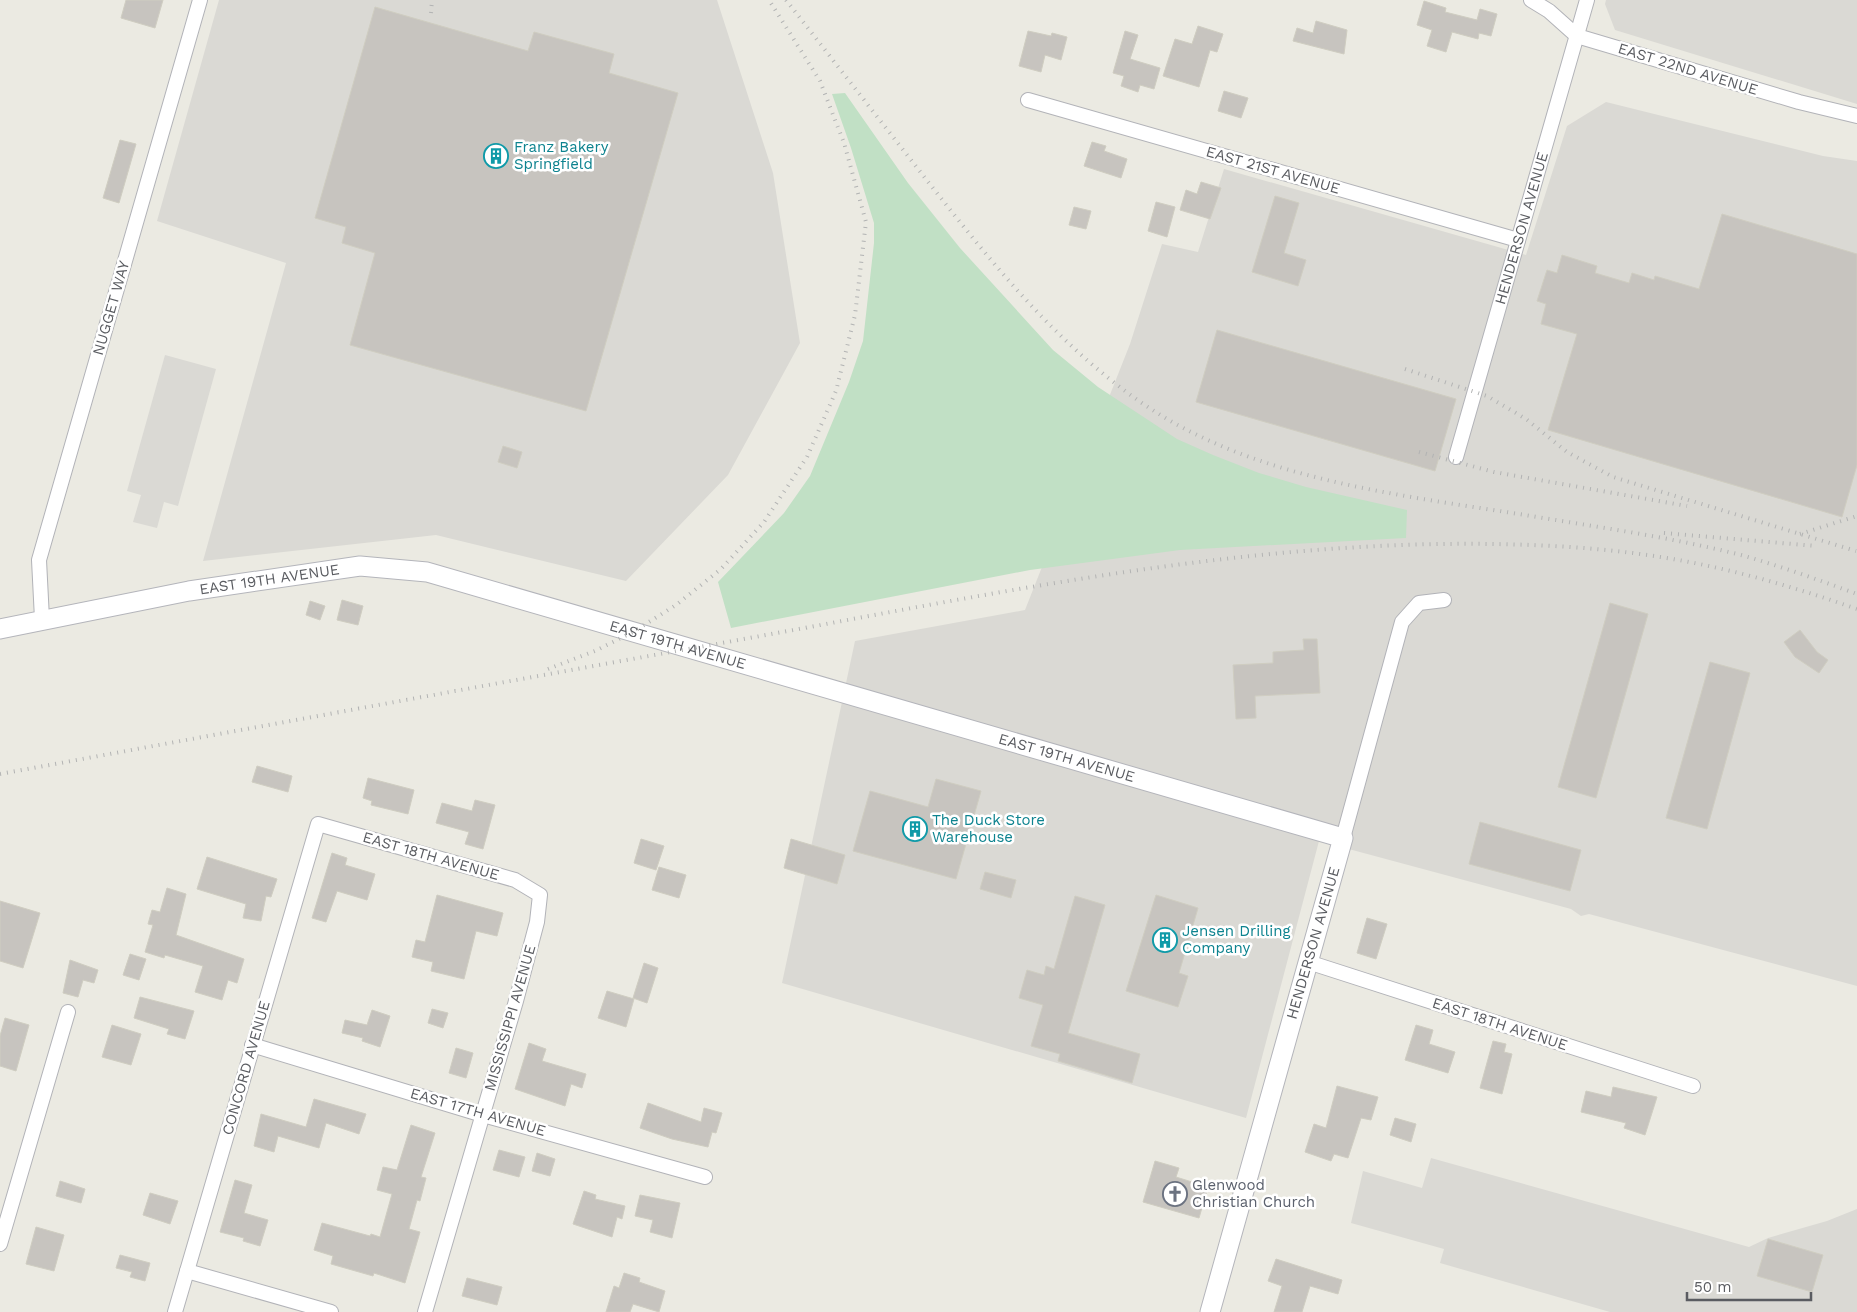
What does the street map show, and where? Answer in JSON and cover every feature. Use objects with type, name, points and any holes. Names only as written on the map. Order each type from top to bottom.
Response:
[{"type":"street","name":"NUGGET WAY","points":[[42,619],[39,560],[200,0]]},
{"type":"street","name":"EAST 22ND AVENUE","points":[[1531,0],[1549,11],[1577,36],[1799,102],[1857,116]]},
{"type":"street","name":"HENDERSON AVENUE","points":[[1456,457],[1587,0]]},
{"type":"street","name":"EAST 21ST AVENUE","points":[[1028,100],[1518,240]]},
{"type":"street","name":"EAST 19TH AVENUE","points":[[0,630],[42,619],[189,591],[360,566],[387,566],[427,572],[1343,838]]},
{"type":"street","name":"HENDERSON AVENUE","points":[[1210,1312],[1402,622],[1419,603],[1444,600]]},
{"type":"street","name":"EAST 18TH AVENUE","points":[[318,824],[515,880],[540,895]]},
{"type":"street","name":"CONCORD AVENUE","points":[[175,1312],[318,824]]},
{"type":"street","name":"MISSISSIPPI AVENUE","points":[[425,1312],[537,922],[540,895]]},
{"type":"street","name":"EAST 18TH AVENUE","points":[[1308,962],[1692,1086]]},
{"type":"street","points":[[0,1244],[68,1012]]},
{"type":"street","name":"EAST 17TH AVENUE","points":[[252,1045],[483,1115],[704,1177]]},
{"type":"street","points":[[187,1271],[331,1312]]},
{"type":"shaded area","points":[[219,0],[717,0],[773,173],[800,343],[728,475],[626,581],[436,535],[203,561],[286,263],[157,221]]},
{"type":"shaded area","points":[[1606,0],[1857,0],[1857,104],[1615,30],[1605,4]]},
{"type":"shaded area","points":[[1606,102],[1823,156],[1857,161],[1857,986],[1589,914],[1581,916],[1571,909],[1319,841],[1246,1118],[782,983],[855,641],[1025,610],[1130,344],[1162,244],[1198,252],[1224,169],[1526,255],[1567,126]]},
{"type":"shaded area","points":[[165,355],[216,369],[178,506],[164,502],[157,528],[133,522],[141,495],[127,491]]},
{"type":"shaded area","points":[[1431,1158],[1749,1247],[1768,1238],[1827,1221],[1857,1209],[1857,1312],[1610,1312],[1440,1263],[1444,1249],[1351,1223],[1363,1171],[1422,1188]]},
{"type":"green space","points":[[845,93],[908,183],[960,248],[1053,350],[1098,387],[1177,439],[1213,455],[1259,473],[1306,487],[1407,510],[1406,538],[1180,550],[1030,570],[731,628],[718,582],[784,513],[810,476],[849,382],[863,341],[874,243],[874,223],[832,94]]},
{"type":"building","points":[[126,0],[163,0],[155,28],[121,18]]},
{"type":"building","points":[[1424,1],[1446,8],[1445,12],[1477,20],[1480,9],[1497,14],[1491,36],[1479,33],[1478,39],[1452,32],[1446,52],[1427,46],[1432,30],[1417,25]]},
{"type":"building","name":"Franz Bakery Springfield","points":[[375,7],[528,51],[534,32],[614,54],[609,73],[678,93],[586,411],[350,345],[375,253],[342,243],[346,227],[315,218]]},
{"type":"building","points":[[1316,21],[1347,30],[1344,54],[1293,41],[1297,28],[1313,33]]},
{"type":"building","points":[[1198,26],[1223,34],[1217,52],[1210,50],[1199,87],[1163,76],[1175,39],[1192,44]]},
{"type":"building","points":[[1028,31],[1051,36],[1052,33],[1067,37],[1061,60],[1045,55],[1041,72],[1019,66]]},
{"type":"building","points":[[1125,31],[1138,35],[1130,59],[1160,68],[1154,89],[1140,85],[1138,92],[1121,86],[1124,76],[1113,73]]},
{"type":"building","points":[[1224,91],[1248,98],[1241,118],[1218,111]]},
{"type":"building","points":[[120,140],[136,144],[119,203],[103,198]]},
{"type":"building","points":[[1092,142],[1106,146],[1104,151],[1127,159],[1121,178],[1084,166]]},
{"type":"building","points":[[1201,182],[1221,188],[1210,219],[1180,210],[1186,190],[1197,194]]},
{"type":"building","points":[[1275,196],[1299,203],[1284,253],[1306,260],[1298,286],[1252,272]]},
{"type":"building","points":[[1156,202],[1175,207],[1167,237],[1148,231]]},
{"type":"building","points":[[1074,207],[1091,211],[1086,229],[1069,225]]},
{"type":"building","points":[[1722,214],[1857,254],[1857,465],[1842,517],[1548,430],[1577,334],[1541,324],[1546,304],[1537,301],[1547,270],[1557,273],[1562,255],[1597,266],[1595,273],[1629,283],[1632,273],[1654,280],[1655,276],[1699,289]]},
{"type":"building","points":[[1217,330],[1456,399],[1435,471],[1196,402]]},
{"type":"building","points":[[503,446],[522,452],[517,468],[498,462]]},
{"type":"building","points":[[342,600],[363,606],[358,625],[337,620]]},
{"type":"building","points":[[310,601],[325,606],[320,620],[306,615]]},
{"type":"building","points":[[1610,603],[1648,614],[1596,798],[1558,787]]},
{"type":"building","points":[[1800,630],[1817,652],[1828,660],[1819,673],[1795,657],[1784,642]]},
{"type":"building","points":[[1303,639],[1317,639],[1320,693],[1255,696],[1256,718],[1236,719],[1233,665],[1273,663],[1273,652],[1304,650]]},
{"type":"building","points":[[1710,662],[1750,673],[1707,829],[1666,818]]},
{"type":"building","points":[[257,766],[292,776],[288,792],[252,782]]},
{"type":"building","points":[[368,778],[414,790],[408,814],[371,805],[372,801],[363,798]]},
{"type":"building","name":"The Duck Store Warehouse","points":[[936,779],[981,791],[956,879],[853,851],[870,791],[928,807]]},
{"type":"building","points":[[475,800],[495,805],[483,849],[465,844],[469,832],[436,823],[442,803],[472,811]]},
{"type":"building","points":[[1480,822],[1581,850],[1570,891],[1469,864]]},
{"type":"building","points":[[641,839],[664,846],[656,870],[634,863]]},
{"type":"building","points":[[791,839],[845,855],[837,884],[784,868]]},
{"type":"building","points":[[332,853],[347,858],[345,865],[375,874],[367,900],[337,891],[326,922],[312,918]]},
{"type":"building","points":[[207,857],[277,879],[271,897],[266,896],[261,921],[243,918],[246,904],[197,889]]},
{"type":"building","points":[[659,867],[686,875],[679,898],[652,890]]},
{"type":"building","points":[[985,872],[1016,880],[1011,898],[980,889]]},
{"type":"building","points":[[167,888],[186,894],[176,935],[244,959],[237,983],[228,980],[222,1000],[195,992],[203,966],[165,955],[164,958],[145,952],[153,925],[148,924],[152,910],[160,912]]},
{"type":"building","points":[[437,895],[503,913],[497,936],[476,931],[464,979],[431,971],[433,962],[412,957],[416,940],[425,942]]},
{"type":"building","name":"Jensen Drilling Company","points":[[1156,895],[1198,908],[1179,973],[1188,976],[1178,1007],[1126,991]]},
{"type":"building","points":[[1075,896],[1105,905],[1068,1033],[1140,1054],[1132,1083],[1058,1061],[1060,1054],[1031,1046],[1043,1005],[1019,998],[1027,970],[1044,975],[1046,966],[1054,969]]},
{"type":"building","points":[[0,901],[40,913],[23,968],[0,961]]},
{"type":"building","points":[[1367,918],[1387,924],[1376,959],[1357,953]]},
{"type":"building","points":[[130,954],[146,959],[139,980],[123,975]]},
{"type":"building","points":[[70,960],[98,970],[94,983],[83,980],[78,997],[63,993]]},
{"type":"building","points":[[644,963],[658,968],[647,1003],[633,998]]},
{"type":"building","points":[[607,991],[634,999],[626,1027],[598,1018]]},
{"type":"building","points":[[140,997],[194,1011],[185,1039],[167,1034],[169,1029],[134,1018]]},
{"type":"building","points":[[432,1009],[448,1013],[443,1028],[428,1023]]},
{"type":"building","points":[[372,1010],[390,1016],[380,1047],[362,1041],[363,1038],[342,1033],[345,1020],[367,1025]]},
{"type":"building","points":[[5,1018],[29,1025],[16,1071],[0,1066],[0,1036]]},
{"type":"building","points":[[112,1025],[141,1034],[131,1065],[102,1057]]},
{"type":"building","points":[[1416,1025],[1433,1030],[1429,1044],[1455,1052],[1448,1073],[1405,1060]]},
{"type":"building","points":[[1493,1041],[1506,1044],[1504,1052],[1512,1054],[1502,1094],[1480,1088]]},
{"type":"building","points":[[529,1043],[546,1049],[542,1061],[586,1074],[582,1088],[571,1084],[565,1106],[515,1089]]},
{"type":"building","points":[[456,1048],[473,1053],[466,1078],[449,1073]]},
{"type":"building","points":[[1337,1086],[1378,1097],[1371,1120],[1361,1118],[1348,1158],[1334,1154],[1331,1161],[1305,1152],[1314,1124],[1326,1128]]},
{"type":"building","points":[[1613,1087],[1657,1097],[1645,1135],[1624,1128],[1626,1123],[1581,1112],[1586,1091],[1611,1097]]},
{"type":"building","points":[[314,1099],[366,1114],[359,1134],[326,1123],[319,1148],[278,1136],[274,1152],[254,1146],[261,1114],[306,1127]]},
{"type":"building","points":[[648,1103],[701,1122],[704,1108],[722,1113],[716,1133],[712,1132],[708,1147],[672,1139],[640,1128]]},
{"type":"building","points":[[1395,1118],[1416,1124],[1411,1142],[1390,1135]]},
{"type":"building","points":[[411,1125],[435,1133],[421,1177],[426,1178],[420,1201],[417,1200],[409,1229],[420,1232],[405,1283],[374,1273],[373,1276],[331,1264],[333,1256],[314,1250],[322,1223],[380,1237],[392,1194],[377,1190],[383,1167],[397,1170]]},
{"type":"building","points":[[499,1150],[525,1157],[519,1177],[493,1170]]},
{"type":"building","points":[[537,1153],[555,1159],[550,1176],[532,1171]]},
{"type":"building","name":"Glenwood Christian Church","points":[[1155,1161],[1179,1168],[1176,1177],[1208,1187],[1199,1218],[1143,1202]]},
{"type":"building","points":[[235,1180],[252,1185],[244,1213],[268,1220],[260,1246],[243,1241],[244,1238],[220,1232]]},
{"type":"building","points":[[60,1181],[85,1189],[81,1203],[56,1196]]},
{"type":"building","points":[[584,1191],[596,1195],[595,1199],[625,1206],[622,1219],[617,1217],[612,1237],[573,1224]]},
{"type":"building","points":[[150,1193],[178,1201],[170,1224],[143,1215]]},
{"type":"building","points":[[640,1195],[680,1203],[672,1238],[650,1232],[653,1220],[635,1216]]},
{"type":"building","points":[[36,1227],[64,1235],[54,1271],[26,1264]]},
{"type":"building","points":[[1768,1239],[1823,1255],[1812,1292],[1757,1276]]},
{"type":"building","points":[[120,1255],[150,1263],[145,1281],[130,1277],[132,1272],[116,1268]]},
{"type":"building","points":[[1276,1259],[1342,1280],[1338,1294],[1310,1286],[1302,1312],[1274,1312],[1282,1286],[1268,1281]]},
{"type":"building","points":[[624,1273],[640,1278],[639,1282],[665,1291],[659,1312],[633,1304],[630,1312],[606,1312],[614,1286],[619,1288]]},
{"type":"building","points":[[467,1278],[502,1287],[497,1305],[462,1296]]},
{"type":"railway","points":[[431,13],[432,0]]},
{"type":"railway","points":[[548,669],[595,651],[633,632],[676,605],[721,569],[764,522],[807,457],[836,391],[855,315],[866,222],[844,143],[820,81],[769,0]]},
{"type":"railway","points":[[786,0],[949,208],[1024,297],[1050,325],[1108,378],[1139,401],[1182,427],[1228,449],[1276,466],[1324,479],[1425,499],[1687,543],[1741,555],[1857,594]]},
{"type":"railway","points":[[1405,369],[1487,396],[1526,419],[1567,452],[1613,477],[1856,551]]},
{"type":"railway","points":[[1419,452],[1494,472],[1687,506]]},
{"type":"railway","points":[[1800,534],[1857,516]]},
{"type":"railway","points":[[1664,533],[1816,546]]},
{"type":"railway","points":[[0,774],[1010,591],[1180,564],[1266,554],[1352,547],[1439,544],[1562,546],[1654,556],[1728,570],[1793,588],[1857,609]]},
{"type":"place","name":"Franz Bakery Springfield","points":[[496,156]]},
{"type":"place","name":"The Duck Store Warehouse","points":[[915,829]]},
{"type":"place","name":"Jensen Drilling Company","points":[[1165,940]]},
{"type":"place","name":"Glenwood Christian Church","points":[[1175,1194]]}]
